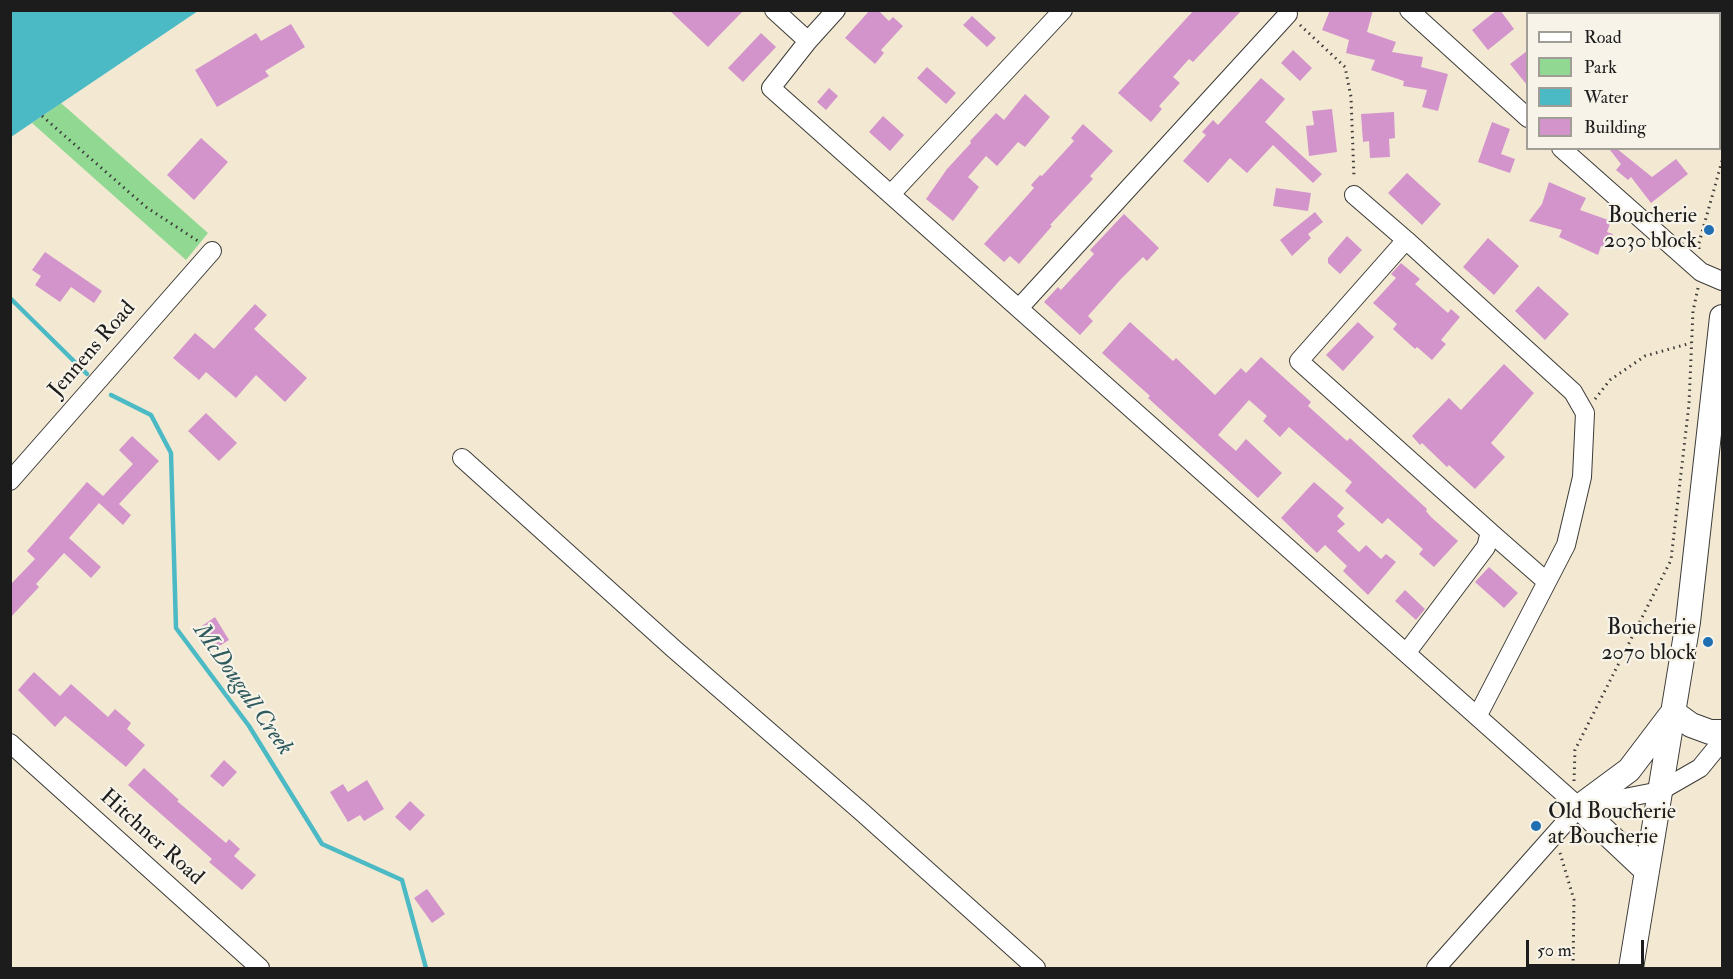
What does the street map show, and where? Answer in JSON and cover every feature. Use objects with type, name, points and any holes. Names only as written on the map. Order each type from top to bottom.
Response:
[{"type":"main road","points":[[1631,969],[1688,622],[1722,318]]},
{"type":"main road","points":[[1673,712],[1691,725],[1710,732],[1722,732]]},
{"type":"main road","points":[[1647,871],[1577,796],[1629,770],[1673,712]]},
{"type":"street","points":[[774,10],[808,41]]},
{"type":"street","points":[[836,10],[771,88],[1478,715],[1577,796],[1660,791],[1700,768],[1722,741]]},
{"type":"street","points":[[891,194],[1063,10]]},
{"type":"street","points":[[1409,10],[1526,117]]},
{"type":"street","points":[[1019,308],[1288,14]]},
{"type":"street","points":[[1563,150],[1701,272],[1722,281]]},
{"type":"street","points":[[1354,195],[1573,392],[1585,413],[1582,477],[1566,545],[1478,715]]},
{"type":"street","points":[[1406,240],[1299,361],[1547,582]]},
{"type":"street","name":"Jennens Road","points":[[10,481],[212,251]]},
{"type":"street","points":[[462,458],[674,650],[863,813],[1036,969]]},
{"type":"street","points":[[1407,652],[1486,547],[1490,532]]},
{"type":"street","name":"Hitchner Road","points":[[10,743],[260,969]]},
{"type":"street","points":[[1436,969],[1577,796]]},
{"type":"path","points":[[1288,14],[1345,67],[1351,97],[1354,195]]},
{"type":"path","points":[[42,116],[146,207],[212,251]]},
{"type":"path","points":[[1577,796],[1575,750],[1671,560],[1689,404],[1692,311],[1701,272],[1699,243],[1722,161]]},
{"type":"path","points":[[1585,413],[1610,380],[1645,356],[1691,343]]},
{"type":"path","points":[[1560,854],[1574,900],[1573,969]]},
{"type":"green space","points":[[61,103],[208,233],[186,260],[32,123]]},
{"type":"water","points":[[11,10],[198,10],[198,11],[11,137]]},
{"type":"building","points":[[669,10],[744,10],[708,47]]},
{"type":"building","points":[[870,10],[878,10],[889,21],[893,17],[903,26],[881,50],[884,53],[875,64],[845,38]]},
{"type":"building","points":[[1194,10],[1242,10],[1193,62],[1189,59],[1173,77],[1180,83],[1159,106],[1162,109],[1151,122],[1118,93]]},
{"type":"building","points":[[1330,10],[1373,10],[1367,32],[1396,42],[1392,52],[1423,57],[1421,67],[1448,74],[1438,111],[1422,107],[1427,90],[1403,86],[1404,81],[1371,70],[1375,60],[1346,53],[1349,40],[1322,30]]},
{"type":"building","points":[[1500,10],[1514,29],[1488,50],[1472,30]]},
{"type":"building","points":[[972,16],[996,38],[987,47],[963,25]]},
{"type":"building","points":[[291,24],[305,47],[265,71],[269,76],[217,107],[195,70],[256,33],[261,41]]},
{"type":"building","points":[[761,33],[776,47],[743,82],[728,68]]},
{"type":"building","points":[[1293,50],[1312,68],[1300,81],[1281,63]]},
{"type":"building","points":[[1526,52],[1526,84],[1510,64]]},
{"type":"building","points":[[927,67],[956,93],[946,104],[917,78]]},
{"type":"building","points":[[1261,78],[1285,99],[1265,122],[1322,174],[1313,183],[1273,145],[1247,173],[1230,158],[1208,183],[1183,161],[1206,135],[1202,132],[1213,120],[1218,125]]},
{"type":"building","points":[[829,88],[838,96],[826,110],[817,102]]},
{"type":"building","points":[[1025,94],[1050,117],[1025,147],[1018,142],[997,166],[986,156],[968,177],[979,187],[953,221],[926,199],[947,169],[996,113],[1004,120]]},
{"type":"building","points":[[1332,109],[1337,152],[1309,156],[1306,126],[1314,125],[1312,111]]},
{"type":"building","points":[[1394,112],[1395,138],[1389,139],[1390,157],[1370,158],[1369,141],[1363,142],[1361,114]]},
{"type":"building","points":[[883,116],[904,135],[890,151],[869,132]]},
{"type":"building","points":[[1492,122],[1510,129],[1501,154],[1515,159],[1510,173],[1478,162]]},
{"type":"building","points":[[1083,124],[1113,151],[1090,176],[1093,179],[1050,225],[1052,226],[1019,264],[1010,256],[1004,262],[984,244],[1034,188],[1031,185],[1074,141],[1071,138]]},
{"type":"building","points":[[201,138],[228,162],[194,200],[167,175]]},
{"type":"building","points":[[1610,150],[1618,150],[1652,177],[1676,159],[1688,174],[1651,203],[1631,177],[1628,180],[1616,170],[1621,164]]},
{"type":"building","points":[[1407,173],[1441,204],[1422,225],[1388,193]]},
{"type":"building","points":[[1549,182],[1586,198],[1580,210],[1611,221],[1607,232],[1613,234],[1608,248],[1601,246],[1598,255],[1559,237],[1562,230],[1529,221],[1542,204]]},
{"type":"building","points":[[1276,188],[1311,193],[1308,211],[1273,206]]},
{"type":"building","points":[[1315,212],[1323,222],[1308,234],[1311,238],[1292,256],[1280,240]]},
{"type":"building","points":[[1124,214],[1159,248],[1147,261],[1143,257],[1121,279],[1088,316],[1093,321],[1080,335],[1044,302],[1058,287],[1061,290],[1094,254],[1090,250]]},
{"type":"building","points":[[1347,236],[1362,250],[1340,274],[1328,263],[1328,258]]},
{"type":"building","points":[[1488,238],[1519,266],[1494,295],[1463,267]]},
{"type":"building","points":[[45,252],[102,291],[94,303],[71,287],[60,302],[35,285],[41,276],[32,270]]},
{"type":"building","points":[[1401,263],[1420,279],[1415,284],[1448,313],[1451,309],[1460,317],[1441,340],[1446,344],[1432,360],[1417,347],[1415,349],[1393,329],[1397,324],[1373,303],[1396,278],[1391,274]]},
{"type":"building","points":[[1538,286],[1569,314],[1545,340],[1515,311]]},
{"type":"building","points":[[255,304],[267,315],[254,329],[307,378],[285,402],[256,375],[236,398],[206,372],[199,380],[173,358],[195,333],[214,349]]},
{"type":"building","points":[[1130,322],[1173,361],[1176,358],[1215,395],[1241,368],[1246,373],[1261,357],[1311,402],[1308,406],[1347,441],[1350,438],[1458,541],[1434,567],[1419,554],[1423,549],[1388,518],[1382,524],[1345,491],[1352,482],[1289,427],[1280,437],[1263,421],[1267,416],[1249,400],[1218,435],[1236,451],[1246,439],[1282,473],[1258,498],[1102,353]]},
{"type":"building","points":[[1358,322],[1374,337],[1343,371],[1326,355]]},
{"type":"building","points":[[1504,364],[1534,393],[1491,443],[1505,457],[1475,489],[1412,436],[1449,398],[1461,410]]},
{"type":"building","points":[[206,413],[237,443],[219,461],[188,431]]},
{"type":"building","points":[[132,436],[159,461],[119,504],[131,515],[123,525],[99,503],[69,538],[101,567],[91,578],[64,553],[36,584],[39,587],[10,618],[10,585],[35,559],[27,551],[87,482],[103,496],[133,464],[119,450]]},
{"type":"building","points":[[1314,482],[1344,508],[1337,516],[1345,524],[1337,531],[1359,552],[1366,545],[1381,559],[1386,554],[1396,562],[1368,595],[1343,571],[1347,566],[1325,545],[1317,553],[1281,518]]},
{"type":"building","points":[[1489,567],[1518,593],[1504,608],[1475,582]]},
{"type":"building","points":[[1405,590],[1425,609],[1416,620],[1395,601]]},
{"type":"building","points":[[215,617],[229,640],[213,650],[199,628]]},
{"type":"building","points":[[34,672],[60,696],[71,684],[108,717],[115,709],[131,723],[127,729],[145,745],[126,767],[65,716],[55,727],[18,690]]},
{"type":"building","points":[[224,760],[237,772],[223,787],[210,776]]},
{"type":"building","points":[[144,768],[179,800],[177,801],[226,843],[229,839],[240,849],[234,856],[256,875],[242,890],[209,862],[212,859],[128,785]]},
{"type":"building","points":[[367,780],[384,809],[364,821],[360,815],[348,822],[330,792],[343,784],[348,792]]},
{"type":"building","points":[[410,801],[425,815],[410,831],[395,817]]},
{"type":"building","points":[[427,889],[445,914],[432,923],[414,898]]},
{"type":"waterway","name":"McDougall Creek","points":[[10,298],[87,374]]},
{"type":"waterway","name":"McDougall Creek","points":[[111,395],[151,415],[171,453],[176,628],[249,726],[322,844],[402,880],[426,968]]},
{"type":"place","name":"Boucherie 2030 block","points":[[1709,230]]},
{"type":"place","name":"Boucherie 2070 block","points":[[1708,642]]},
{"type":"place","name":"Old Boucherie at Boucherie","points":[[1536,826]]}]
